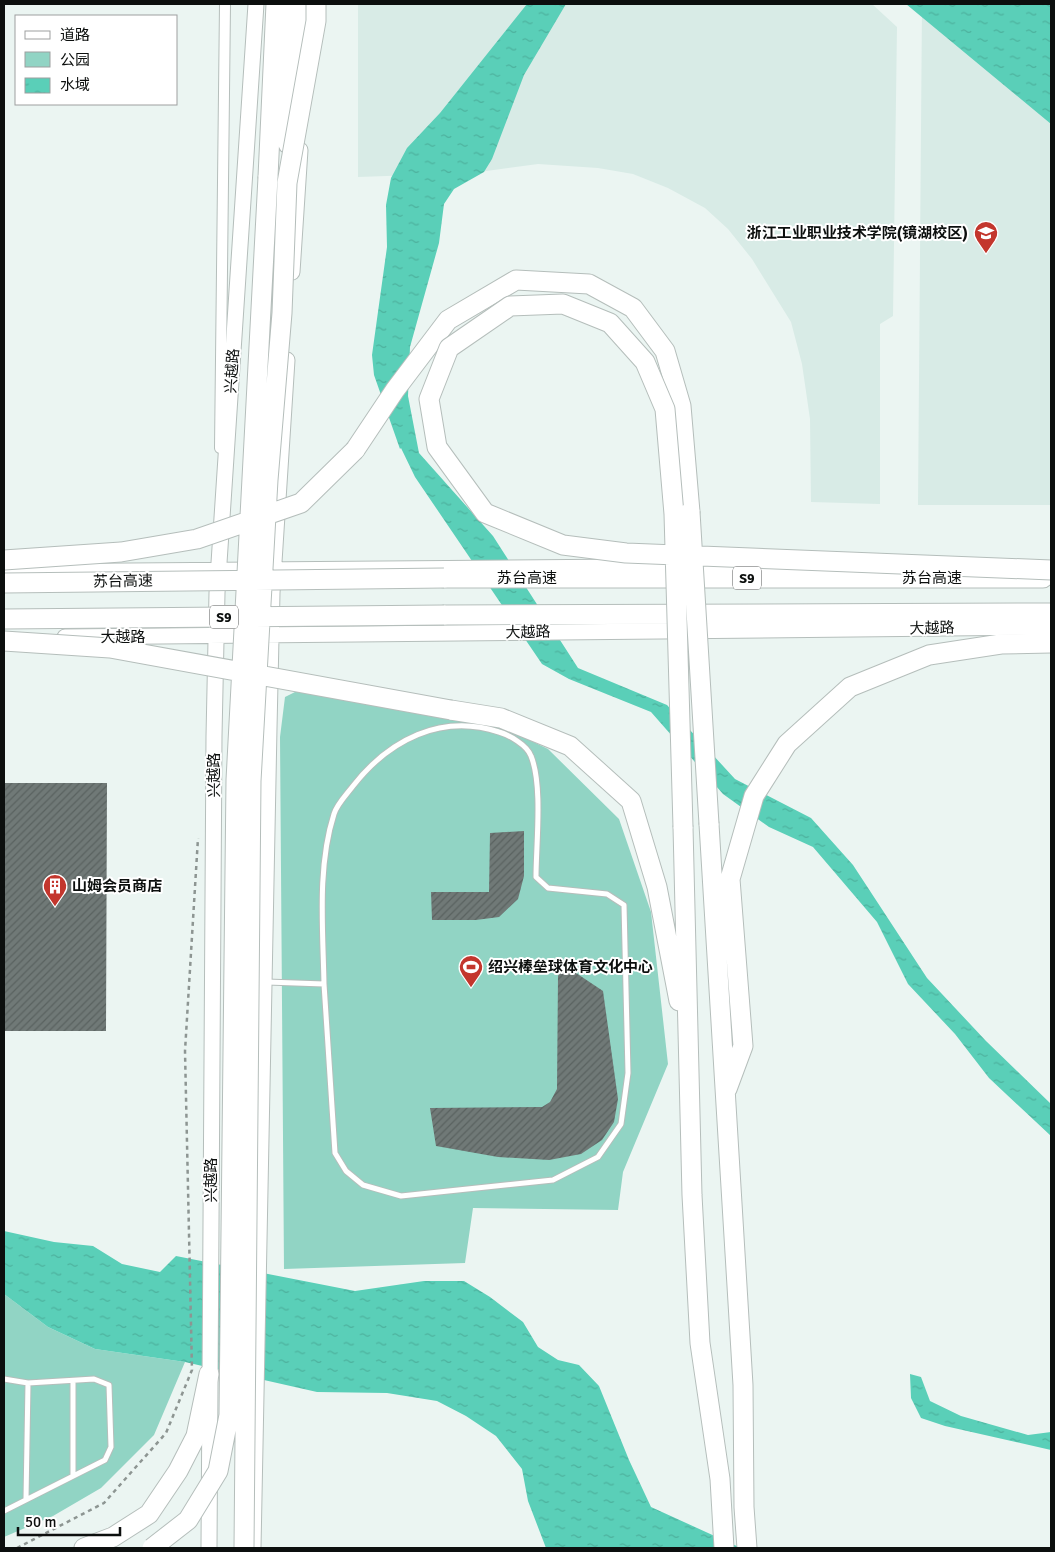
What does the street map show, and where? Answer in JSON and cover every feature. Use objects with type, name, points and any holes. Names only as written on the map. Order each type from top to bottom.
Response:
[{"type":"highway","points":[[263,4],[268,177]]},
{"type":"highway","points":[[152,1548],[188,1520],[218,1471],[229,1415],[236,780],[276,4]]},
{"type":"highway","points":[[244,1548],[251,781],[268,480],[282,313],[293,4]]},
{"type":"highway","points":[[287,183],[316,21],[316,4]]},
{"type":"highway","points":[[4,560],[121,552],[197,539],[301,503],[355,450],[395,390],[448,320],[516,280],[589,284],[633,308],[666,351],[681,406],[690,512],[743,1385],[744,1508],[747,1548]]},
{"type":"highway","points":[[724,1548],[720,1479],[700,1343],[692,1195],[676,563],[675,553],[674,514],[665,409],[646,362],[610,323],[563,304],[510,306],[449,348],[429,399],[437,446],[485,513],[563,545],[626,553],[666,555],[675,555],[695,556],[705,556],[1051,570]]},
{"type":"highway","name":"苏台高速","points":[[4,583],[308,578],[1051,578]]},
{"type":"highway","name":"S9","points":[[4,619],[320,615],[1051,613]]},
{"type":"highway","points":[[4,639],[110,648],[501,718],[570,746],[631,801],[657,887],[690,1061]]},
{"type":"highway","points":[[725,1094],[743,1046],[730,880],[754,796],[787,744],[850,687],[929,655],[1001,644],[1051,643]]},
{"type":"highway","points":[[84,1548],[113,1537],[149,1514],[178,1471],[196,1436],[200,1372]]},
{"type":"main road","name":"兴越路","points":[[210,1548],[200,1372],[210,1253],[216,636],[256,4]]},
{"type":"main road","points":[[253,1548],[271,635],[307,4]]},
{"type":"main road","points":[[4,572],[1051,564]]},
{"type":"main road","name":"大越路","points":[[4,639],[1051,627]]},
{"type":"street","points":[[219,570],[225,4]]},
{"type":"lane","points":[[445,725],[484,727],[510,736],[531,754],[537,776],[536,877],[548,888],[607,894],[624,904],[628,1073],[622,1124],[598,1157],[553,1180],[401,1196],[364,1185],[346,1171],[335,1153],[324,984],[322,881],[334,812],[361,776],[398,742],[445,725]]},
{"type":"lane","points":[[264,982],[324,984]]},
{"type":"lane","points":[[4,1379],[28,1383],[94,1379],[109,1385],[111,1447],[104,1460],[4,1511]]},
{"type":"lane","points":[[72,1380],[73,1475]]},
{"type":"lane","points":[[26,1499],[28,1383]]},
{"type":"path","points":[[17,1548],[104,1503],[166,1433],[200,1372],[189,1250],[185,1051],[198,834]]},
{"type":"shaded area","points":[[358,4],[872,4],[897,27],[893,316],[880,324],[880,504],[811,502],[810,419],[802,364],[791,322],[752,259],[728,229],[705,208],[668,188],[633,174],[598,168],[538,164],[472,173],[358,177]]},
{"type":"shaded area","name":"浙江工业职业技术学院(镜湖校区)","points":[[922,4],[1051,4],[1051,505],[918,505]]},
{"type":"green space","name":"绍兴棒垒球体育文化中心","points":[[297,691],[505,728],[548,749],[619,819],[651,912],[668,1064],[623,1172],[618,1210],[473,1208],[465,1263],[284,1269],[280,737],[285,697]]},
{"type":"green space","points":[[4,1294],[48,1327],[95,1349],[185,1362],[154,1435],[101,1488],[53,1516],[4,1537]]},
{"type":"water","points":[[527,4],[566,4],[524,75],[492,159],[484,172],[454,189],[444,204],[439,243],[410,347],[408,396],[419,453],[493,536],[578,668],[667,705],[735,779],[811,818],[853,865],[927,978],[986,1041],[1051,1104],[1051,1136],[989,1078],[955,1034],[908,984],[877,922],[813,847],[769,827],[723,794],[651,712],[569,679],[542,664],[415,477],[400,449],[374,375],[372,355],[387,247],[386,205],[391,178],[407,148],[440,113]]},
{"type":"water","points":[[906,4],[1051,4],[1051,124]]},
{"type":"water","points":[[4,1231],[54,1242],[93,1246],[122,1264],[160,1272],[176,1256],[355,1291],[424,1281],[464,1281],[490,1297],[523,1322],[538,1347],[558,1360],[579,1365],[599,1386],[629,1460],[651,1507],[741,1548],[546,1548],[528,1501],[522,1469],[496,1436],[466,1416],[437,1401],[387,1393],[317,1392],[185,1362],[95,1349],[48,1327],[4,1294]]},
{"type":"water","points":[[910,1374],[921,1377],[930,1401],[961,1416],[1028,1435],[1051,1432],[1051,1450],[945,1426],[921,1418],[911,1398]]},
{"type":"building","name":"山姆会员商店","points":[[4,783],[107,783],[106,1031],[4,1031]]},
{"type":"building","points":[[524,831],[524,876],[518,899],[499,917],[476,920],[432,920],[431,892],[489,892],[490,833]]},
{"type":"building","points":[[562,968],[570,969],[603,991],[618,1099],[614,1122],[602,1140],[581,1154],[549,1160],[498,1157],[436,1146],[430,1108],[542,1107],[550,1102],[557,1089],[558,976]]},
{"type":"place","name":"浙江工业职业技术学院(镜湖校区)","points":[[986,254]]},
{"type":"place","name":"山姆会员商店","points":[[55,907]]},
{"type":"place","name":"绍兴棒垒球体育文化中心","points":[[471,988]]}]
